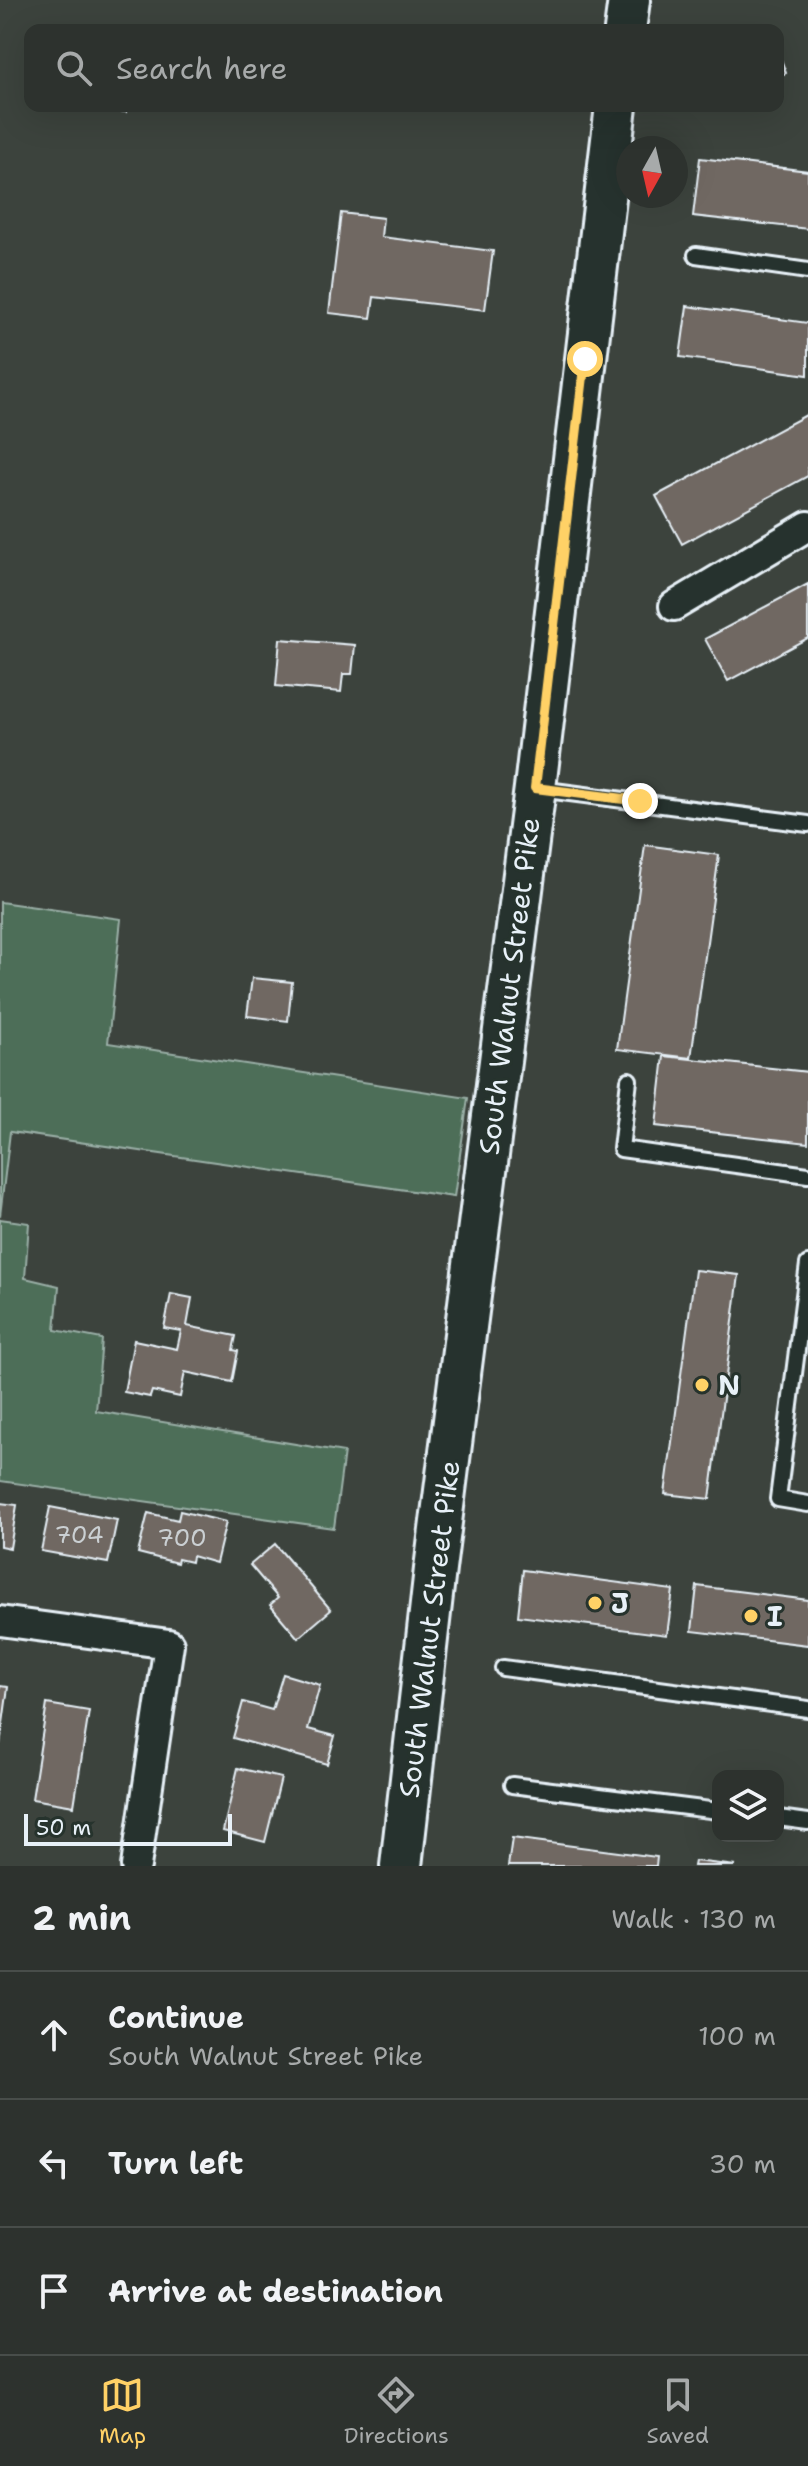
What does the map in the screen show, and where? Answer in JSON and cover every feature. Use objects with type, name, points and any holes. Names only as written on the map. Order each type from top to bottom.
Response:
[{"type":"street","points":[[626,24],[629,0]]},
{"type":"street","name":"South Walnut Street Pike","points":[[401,1866],[615,112]]},
{"type":"street","points":[[674,606],[808,526]]},
{"type":"street","points":[[0,1621],[169,1644],[136,1866]]},
{"type":"lane","points":[[696,255],[808,271]]},
{"type":"lane","points":[[535,788],[808,824]]},
{"type":"lane","points":[[629,1080],[621,1149],[808,1175]]},
{"type":"lane","points":[[808,1264],[778,1499],[808,1504]]},
{"type":"lane","points":[[503,1668],[808,1709]]},
{"type":"lane","points":[[512,1785],[712,1810]]},
{"type":"lane","points":[[784,1819],[808,1822]]},
{"type":"green space","points":[[0,902],[121,919],[108,1043],[468,1098],[454,1197],[10,1132],[0,1216]]},
{"type":"green space","points":[[0,1219],[29,1223],[25,1278],[59,1286],[55,1330],[102,1339],[96,1411],[344,1452],[334,1528],[0,1481]]},
{"type":"building","points":[[700,158],[808,171],[808,229],[693,216]]},
{"type":"building","points":[[341,213],[383,218],[381,237],[493,251],[485,310],[374,297],[371,318],[329,313]]},
{"type":"building","points":[[687,306],[808,323],[808,375],[680,357]]},
{"type":"building","points":[[808,414],[808,476],[682,544],[656,496]]},
{"type":"building","points":[[808,584],[808,638],[728,681],[705,639]]},
{"type":"building","points":[[280,639],[355,645],[352,674],[343,674],[341,692],[276,686]]},
{"type":"building","points":[[645,845],[719,855],[691,1058],[617,1049]]},
{"type":"building","points":[[252,978],[292,982],[288,1021],[247,1016]]},
{"type":"building","points":[[664,1056],[808,1072],[808,1143],[656,1126]]},
{"type":"building","name":"N","points":[[695,1270],[739,1275],[710,1499],[665,1494]]},
{"type":"building","points":[[171,1294],[192,1298],[187,1326],[236,1336],[233,1350],[238,1351],[232,1382],[185,1372],[180,1397],[152,1391],[150,1397],[124,1392],[134,1340],[177,1349],[181,1331],[164,1328]]},
{"type":"building","points":[[0,1503],[17,1505],[10,1548],[0,1546]]},
{"type":"building","points":[[50,1507],[117,1520],[108,1563],[41,1551]]},
{"type":"building","points":[[180,1511],[226,1522],[216,1563],[192,1556],[191,1562],[178,1559],[177,1563],[138,1553],[148,1513],[178,1520]]},
{"type":"building","points":[[275,1544],[331,1610],[298,1638],[270,1605],[278,1598],[250,1565]]},
{"type":"building","name":"J","points":[[523,1570],[673,1590],[667,1635],[518,1616]]},
{"type":"building","name":"I","points":[[697,1586],[808,1600],[808,1645],[692,1631]]},
{"type":"building","points":[[283,1674],[320,1685],[308,1729],[335,1736],[327,1764],[233,1738],[243,1702],[272,1710]]},
{"type":"building","points":[[0,1686],[8,1687],[0,1745]]},
{"type":"building","points":[[47,1704],[89,1711],[74,1806],[32,1799]]},
{"type":"building","points":[[238,1768],[281,1778],[265,1842],[223,1831]]},
{"type":"building","points":[[512,1838],[657,1857],[656,1866],[508,1866]]},
{"type":"building","points":[[695,1861],[736,1866],[694,1866]]},
{"type":"place","name":"N","points":[[702,1385]]},
{"type":"place","name":"J","points":[[595,1603]]},
{"type":"place","name":"I","points":[[751,1616]]},
{"type":"route","points":[[585,359],[535,788],[640,801]]}]
